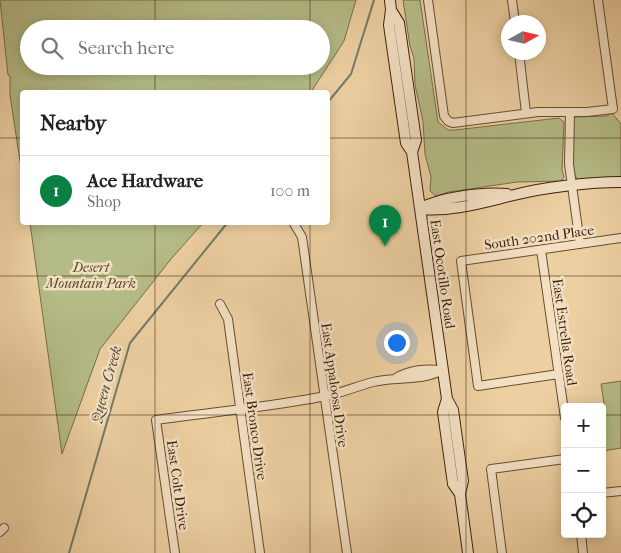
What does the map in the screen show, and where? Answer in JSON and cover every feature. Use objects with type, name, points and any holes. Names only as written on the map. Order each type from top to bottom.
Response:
[{"type":"main road","name":"East Ocotillo Road","points":[[390,5],[389,25],[404,133],[406,143],[412,152],[447,399],[443,412],[453,484],[460,494],[468,553]]},
{"type":"main road","points":[[420,209],[433,202],[486,194],[514,195],[571,186],[621,182]]},
{"type":"street","points":[[428,0],[443,114],[448,121],[455,123],[526,113],[613,109],[598,0]]},
{"type":"street","points":[[512,0],[514,15]]},
{"type":"street","points":[[520,60],[526,113]]},
{"type":"street","points":[[570,112],[569,164],[580,244]]},
{"type":"street","name":"East Appaloosa Drive","points":[[296,225],[302,237],[347,553]]},
{"type":"street","name":"South 202nd Place","points":[[559,374],[478,386],[461,260],[621,238]]},
{"type":"street","name":"East Estrella Road","points":[[541,250],[563,403]]},
{"type":"street","name":"East Bronco Drive","points":[[220,304],[228,319],[260,553]]},
{"type":"street","points":[[240,408],[324,397],[371,383],[396,378],[408,380],[429,377],[443,370]]},
{"type":"street","name":"East Colt Drive","points":[[175,553],[156,420],[240,408]]},
{"type":"street","points":[[502,553],[491,469],[561,460]]},
{"type":"street","points":[[606,492],[621,490]]},
{"type":"street","points":[[581,538],[583,553]]},
{"type":"green space","points":[[0,0],[356,0],[344,41],[330,63],[330,20],[20,20],[20,75],[322,75],[312,90],[20,90],[20,161],[10,95],[10,76],[8,75]]},
{"type":"green space","points":[[403,0],[420,0],[438,122],[448,130],[455,130],[559,118],[564,122],[562,170],[564,177],[561,181],[517,182],[449,192],[436,196],[430,191],[431,177],[425,154],[423,121],[415,85],[414,58],[410,46]]},
{"type":"green space","points":[[612,113],[621,124],[621,177],[579,181],[576,177],[572,161],[574,117],[607,116]]},
{"type":"green space","name":"Desert Mountain Park","points":[[30,225],[201,225],[171,259],[100,349],[62,454]]},
{"type":"green space","points":[[621,381],[621,448],[606,450],[606,403],[604,403],[601,384]]},
{"type":"waterway","name":"Queen Creek","points":[[330,100],[351,74],[374,0]]},
{"type":"waterway","name":"Queen Creek","points":[[69,553],[130,343],[226,225]]},
{"type":"place","name":"Ace Hardware","points":[[385,246]]}]
